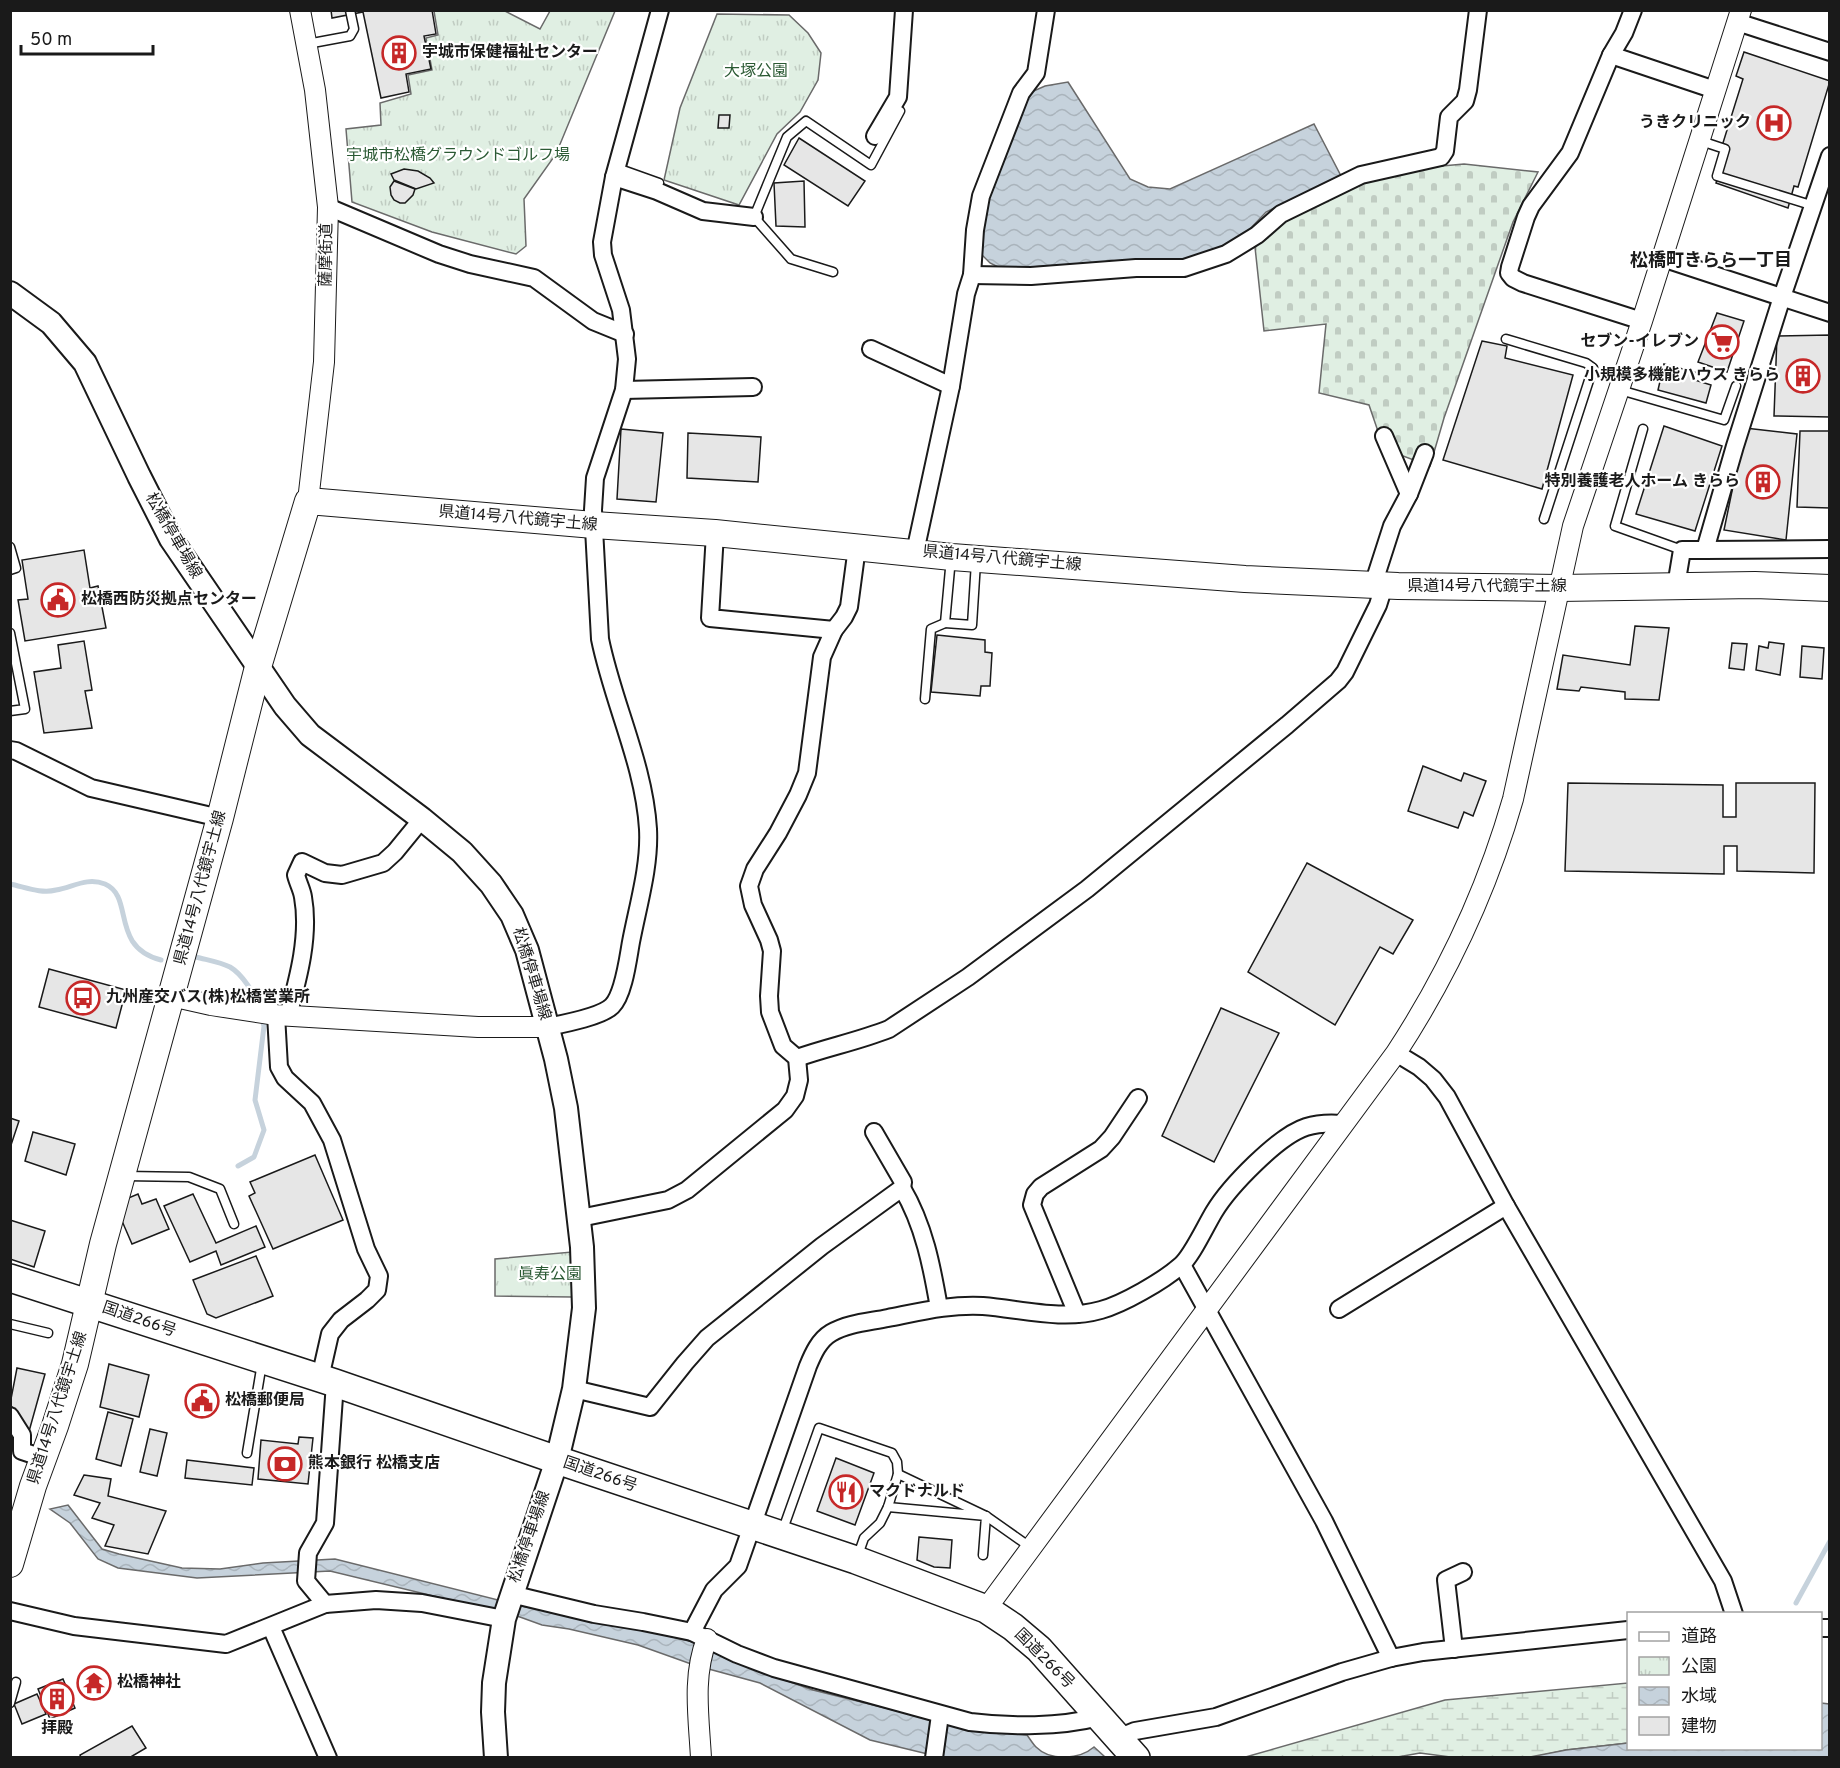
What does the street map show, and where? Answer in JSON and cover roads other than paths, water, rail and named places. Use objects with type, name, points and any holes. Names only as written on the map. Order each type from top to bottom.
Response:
[{"type":"highway","name":"国道266号","points":[[10,1278],[328,1381],[856,1560],[986,1609],[1013,1627],[1039,1649],[1127,1748]]},
{"type":"main road","name":"松橋停車場線","points":[[12,297],[51,323],[85,363],[171,539],[285,706],[310,735],[462,852],[491,884],[512,915],[527,950],[566,1108],[580,1218],[584,1308],[574,1389],[557,1460],[507,1607],[494,1683],[496,1758]]},
{"type":"main road","name":"県道14号八代鏡宇土線","points":[[10,1564],[33,1486],[75,1364],[122,1176],[220,818],[258,667],[308,501],[715,533],[964,558],[1245,579],[1379,585],[1559,588],[1755,585],[1830,588]]},
{"type":"street","name":"薩摩街道","points":[[300,10],[315,90],[328,207],[324,362],[308,501]]},
{"type":"street","points":[[171,996],[272,1015],[478,1027],[547,1027],[603,1012],[612,1006],[625,975],[646,861],[648,830],[638,773],[604,660],[600,639],[594,525],[595,478],[624,390],[627,359],[625,334],[617,295],[602,249],[615,173],[660,10]]},
{"type":"street","points":[[875,136],[898,97],[904,10]]},
{"type":"street","points":[[915,552],[951,386],[966,294],[972,275],[975,230],[981,196],[1021,93],[1036,73],[1046,10]]},
{"type":"street","points":[[972,275],[1006,277],[1136,268],[1184,268],[1226,254],[1257,235],[1281,214],[1361,175],[1441,157],[1445,151],[1449,117],[1465,101],[1468,90],[1478,10]]},
{"type":"street","points":[[1633,10],[1624,33],[1611,55],[1570,153],[1562,161],[1526,217],[1509,273],[1513,278],[1532,287],[1642,321]]},
{"type":"street","points":[[986,1609],[1396,1053],[1447,968],[1477,904],[1503,835],[1526,746],[1573,526],[1642,321],[1739,16],[1830,52]]},
{"type":"street","points":[[1611,55],[1715,90]]},
{"type":"street","points":[[1705,550],[1782,297],[1830,156]]},
{"type":"street","points":[[615,173],[703,212],[754,217]]},
{"type":"street","points":[[328,207],[439,254],[470,264],[534,278],[593,321],[625,334]]},
{"type":"street","points":[[1662,258],[1830,313]]},
{"type":"street","points":[[871,349],[951,386]]},
{"type":"street","points":[[624,390],[753,387]]},
{"type":"street","points":[[1384,436],[1410,494]]},
{"type":"street","points":[[797,1058],[865,1039],[890,1029],[1027,935],[1141,846],[1338,681],[1345,672],[1378,605],[1379,585],[1392,526],[1410,494],[1425,453]]},
{"type":"street","points":[[715,533],[710,618],[834,630]]},
{"type":"street","points":[[580,1218],[668,1200],[687,1190],[785,1110],[795,1096],[799,1080],[797,1058],[783,1046],[770,1012],[772,951],[753,906],[749,886],[755,869],[778,833],[807,773],[822,657],[834,630],[844,618],[849,607],[857,547]]},
{"type":"street","points":[[1676,586],[1682,550],[1830,549]]},
{"type":"street","points":[[10,750],[91,788],[220,818]]},
{"type":"street","points":[[325,1604],[306,1581],[308,1553],[325,1523],[330,1334],[342,1320],[368,1300],[376,1290],[379,1276],[366,1249],[332,1140],[312,1103],[285,1078],[279,1067],[272,1015],[300,964],[305,921],[303,895],[296,875],[298,867],[302,862],[325,873],[342,875],[383,862],[395,852],[422,819]]},
{"type":"street","points":[[1396,1053],[1433,1079],[1447,1097],[1506,1206],[1717,1571],[1733,1612]]},
{"type":"street","points":[[1077,1314],[1032,1205],[1035,1194],[1041,1187],[1101,1149],[1112,1137],[1138,1098]]},
{"type":"street","points":[[701,1758],[698,1704],[701,1639],[714,1590],[738,1566],[808,1366],[817,1347],[830,1334],[851,1325],[939,1308],[981,1306],[1077,1314],[1100,1311],[1125,1302],[1182,1265],[1221,1200],[1239,1178],[1285,1138],[1304,1127],[1323,1123],[1342,1124]]},
{"type":"street","points":[[874,1132],[903,1182],[902,1188],[921,1228],[931,1264],[939,1308]]},
{"type":"street","points":[[574,1389],[650,1407],[707,1338],[822,1246],[902,1188]]},
{"type":"street","points":[[1339,1309],[1506,1206]]},
{"type":"street","points":[[1182,1265],[1324,1521],[1391,1658]]},
{"type":"street","points":[[10,1416],[22,1435],[22,1451],[43,1458]]},
{"type":"street","points":[[1454,1649],[1446,1580],[1463,1572]]},
{"type":"street","points":[[10,1611],[74,1626],[226,1644],[325,1604],[376,1600],[451,1607],[507,1607],[594,1614],[643,1622],[701,1639],[774,1668],[939,1717],[994,1725],[1070,1723],[1099,1717]]},
{"type":"street","points":[[271,1627],[328,1758]]},
{"type":"street","points":[[1127,1748],[1143,1729],[1216,1717],[1290,1689],[1391,1658],[1423,1652],[1627,1630]]},
{"type":"street","points":[[934,1758],[939,1717]]},
{"type":"lane","points":[[306,45],[350,36],[354,29],[351,10]]},
{"type":"lane","points":[[833,272],[791,259],[754,217],[788,137],[806,121],[871,165],[900,111]]},
{"type":"lane","points":[[1700,141],[1725,149],[1717,176],[1814,207]]},
{"type":"lane","points":[[615,173],[660,184]]},
{"type":"lane","points":[[1506,339],[1586,363],[1593,368],[1544,519]]},
{"type":"lane","points":[[1619,390],[1724,420],[1736,386]]},
{"type":"lane","points":[[1643,429],[1615,526],[1682,550]]},
{"type":"lane","points":[[10,547],[16,568],[10,570]]},
{"type":"lane","points":[[925,699],[931,629],[945,623],[972,625],[964,558]]},
{"type":"lane","points":[[945,623],[964,558]]},
{"type":"lane","points":[[10,633],[25,709],[10,711]]},
{"type":"lane","points":[[122,1176],[189,1177],[220,1189],[234,1224]]},
{"type":"lane","points":[[10,1324],[48,1333]]},
{"type":"lane","points":[[247,1454],[263,1360]]},
{"type":"lane","points":[[781,1535],[819,1428],[892,1453],[897,1462],[898,1474],[888,1507],[880,1523],[864,1538],[856,1560]]},
{"type":"lane","points":[[898,1474],[986,1516],[1031,1548]]},
{"type":"lane","points":[[888,1507],[986,1516]]},
{"type":"lane","points":[[983,1555],[986,1516]]},
{"type":"lane","points":[[10,1703],[16,1682]]},
{"type":"water","points":[[1068,82],[1130,179],[1148,187],[1170,189],[1314,124],[1341,176],[1266,212],[1249,230],[1227,247],[1183,263],[1108,262],[1002,269],[990,263],[982,255],[980,235],[984,206],[1029,93],[1045,86]]},
{"type":"water","points":[[68,1505],[102,1549],[119,1554],[182,1568],[220,1569],[263,1563],[335,1559],[526,1607],[645,1630],[697,1643],[759,1671],[813,1690],[974,1730],[1027,1735],[1042,1752],[1057,1757],[940,1757],[870,1740],[760,1683],[694,1665],[638,1645],[542,1625],[520,1617],[330,1571],[197,1578],[118,1568],[98,1559],[70,1523],[50,1509]]},
{"type":"water","points":[[1822,1703],[1829,1704],[1829,1757],[1530,1757],[1566,1750],[1627,1743],[1627,1750],[1822,1750]]},
{"type":"water","points":[[1094,1747],[1105,1757],[1067,1757],[1081,1754]]},
{"type":"waterway","points":[[10,884],[45,891],[86,882],[105,884],[114,890],[119,899],[128,933],[135,944],[145,953],[161,960]]},
{"type":"waterway","points":[[196,957],[235,970],[248,985],[259,1007]]},
{"type":"waterway","points":[[238,1166],[254,1157],[264,1130],[255,1100],[264,1026],[261,1016]]},
{"type":"waterway","points":[[1796,1603],[1830,1541]]},
{"type":"place","name":"宇城市保健福祉センター","points":[[399,53]]},
{"type":"place","name":"うきクリニック","points":[[1774,123]]},
{"type":"place","name":"セブン-イレブン","points":[[1722,342]]},
{"type":"place","name":"小規模多機能ハウス きらら","points":[[1803,376]]},
{"type":"place","name":"特別養護老人ホーム きらら","points":[[1763,482]]},
{"type":"place","name":"松橋西防災拠点センター","points":[[58,600]]},
{"type":"place","name":"九州産交バス(株)松橋営業所","points":[[83,998]]},
{"type":"place","name":"松橋郵便局","points":[[202,1401]]},
{"type":"place","name":"熊本銀行 松橋支店","points":[[285,1464]]},
{"type":"place","name":"マクドナルド","points":[[846,1492]]},
{"type":"place","name":"松橋神社","points":[[94,1683]]},
{"type":"place","name":"拝殿","points":[[57,1699]]},
{"type":"district","name":"松橋町きらら一丁目","points":[[1711,261]]},
{"type":"park label","name":"大塚公園","points":[[756,72]]},
{"type":"park label","name":"宇城市松橋グラウンドゴルフ場","points":[[458,156]]},
{"type":"park label","name":"眞寿公園","points":[[550,1275]]}]
